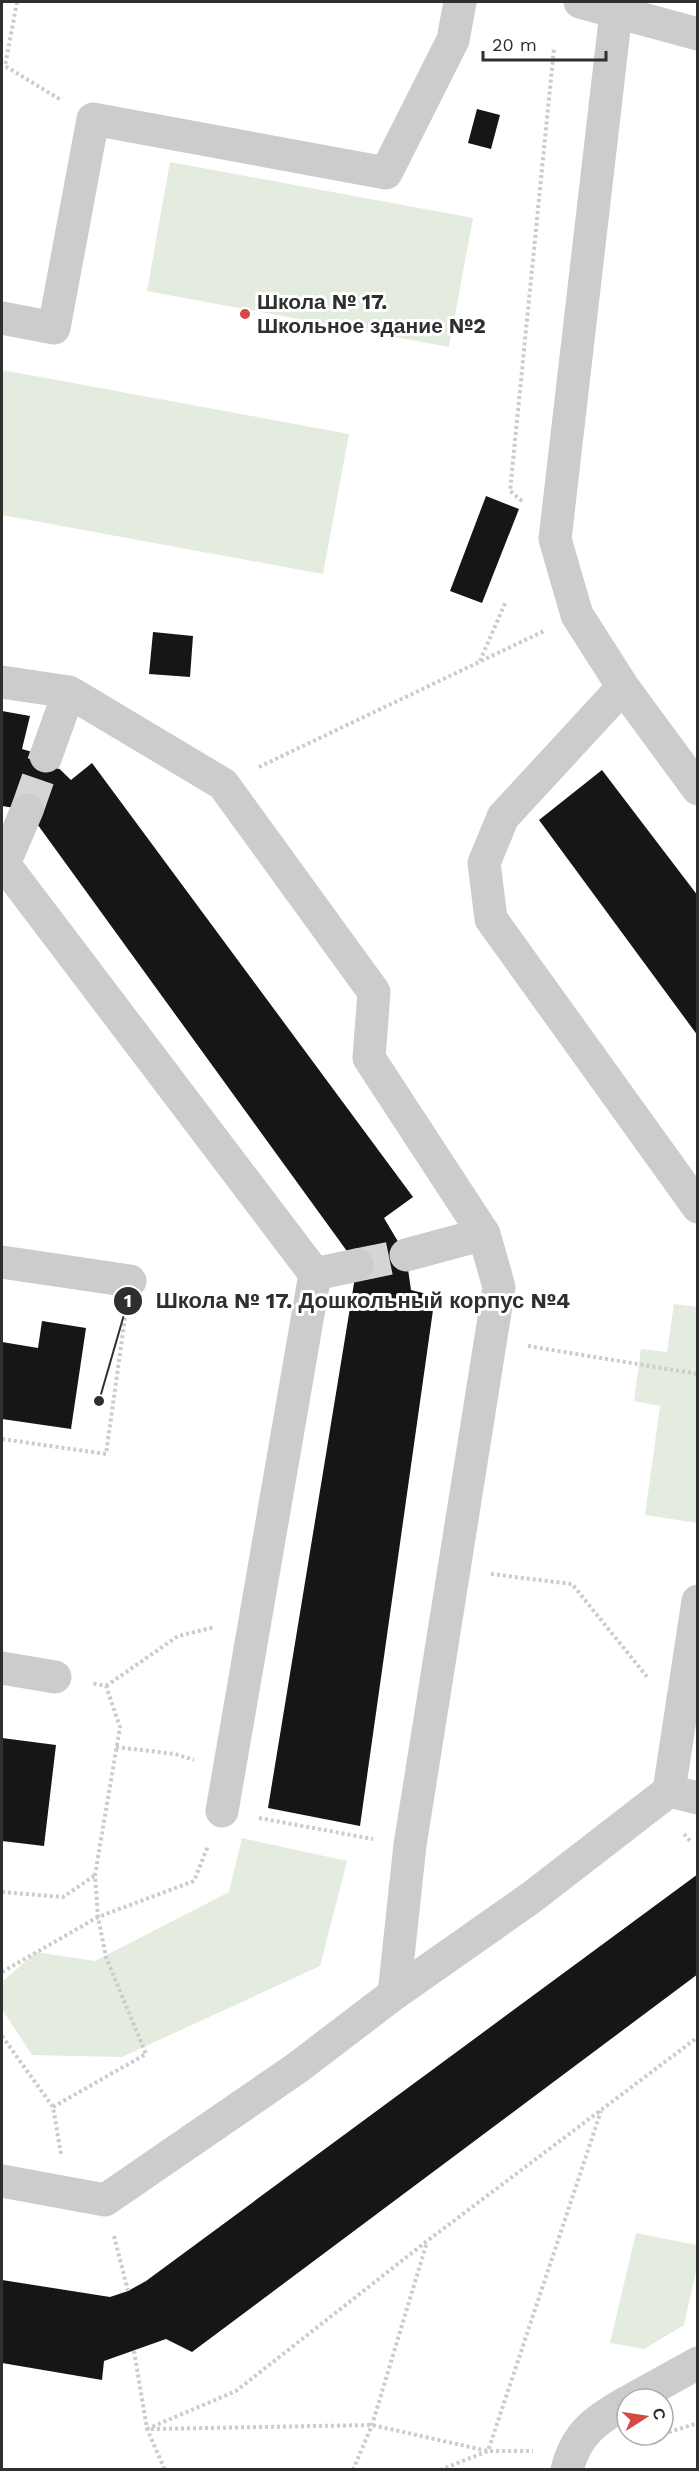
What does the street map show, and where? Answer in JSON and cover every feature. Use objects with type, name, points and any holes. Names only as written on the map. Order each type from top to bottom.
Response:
[{"type":"street","points":[[2,318],[54,328],[93,119],[386,173],[453,40],[460,2]]},
{"type":"street","points":[[580,2],[698,34]]},
{"type":"street","points":[[616,12],[555,539],[577,615],[623,687],[698,789]]},
{"type":"street","points":[[2,682],[69,692],[223,784],[374,992],[369,1058],[484,1233],[499,1287],[410,1845],[394,1994]]},
{"type":"street","points":[[623,687],[502,817],[484,863],[491,919],[698,1207]]},
{"type":"street","points":[[46,756],[69,692]]},
{"type":"street","points":[[27,810],[3,864],[315,1274],[222,1810]]},
{"type":"street","points":[[406,1255],[484,1233]]},
{"type":"street","points":[[2,1262],[130,1281]]},
{"type":"street","points":[[315,1274],[357,1265]]},
{"type":"street","points":[[2,2181],[105,2200],[297,2068],[394,1994],[532,1897],[683,1794],[681,1718],[698,1601]]},
{"type":"street","points":[[2,1668],[55,1677]]},
{"type":"street","points":[[655,2387],[698,2363]]},
{"type":"street","points":[[569,2460],[597,2419],[615,2409]]},
{"type":"path","points":[[17,2],[5,66],[93,119]]},
{"type":"path","points":[[524,503],[510,491],[554,48]]},
{"type":"path","points":[[479,662],[506,601]]},
{"type":"path","points":[[223,784],[577,615]]},
{"type":"path","points":[[2,1439],[106,1454],[130,1281]]},
{"type":"path","points":[[492,1340],[698,1374]]},
{"type":"path","points":[[454,1570],[572,1584],[681,1718]]},
{"type":"path","points":[[55,1677],[106,1686],[178,1636],[256,1616]]},
{"type":"path","points":[[53,2107],[146,2054],[106,1957],[94,1875],[120,1727],[106,1686]]},
{"type":"path","points":[[116,1747],[175,1754]]},
{"type":"path","points":[[2,1972],[99,1917],[194,1881],[222,1810],[353,1836]]},
{"type":"path","points":[[2,1892],[63,1897],[94,1875]]},
{"type":"path","points":[[2,2036],[53,2107],[69,2193]]},
{"type":"path","points":[[147,2428],[237,2391],[427,2241],[698,2037]]},
{"type":"path","points":[[488,2451],[601,2110]]},
{"type":"path","points":[[105,2200],[128,2291]]},
{"type":"path","points":[[353,2469],[372,2425],[427,2241]]},
{"type":"path","points":[[134,2351],[147,2428],[165,2469]]},
{"type":"path","points":[[675,2429],[698,2422]]},
{"type":"path","points":[[147,2428],[372,2425],[488,2451],[569,2460]]},
{"type":"path","points":[[440,2469],[488,2451]]},
{"type":"shaded area","points":[[170,162],[473,218],[449,347],[147,291]]},
{"type":"shaded area","points":[[2,370],[349,434],[323,574],[2,515]]},
{"type":"shaded area","points":[[674,1304],[697,1307],[697,1523],[645,1515],[660,1406],[634,1401],[641,1349],[667,1352]]},
{"type":"shaded area","points":[[242,1838],[347,1861],[320,1966],[122,2057],[32,2055],[2,2009],[2,1982],[36,1952],[95,1961],[229,1892]]},
{"type":"shaded area","points":[[636,2233],[697,2245],[697,2267],[684,2325],[644,2349],[610,2343]]},
{"type":"building","points":[[477,109],[500,115],[491,149],[468,143]]},
{"type":"building","points":[[486,496],[519,509],[482,603],[450,591]]},
{"type":"building","points":[[153,632],[193,636],[190,677],[149,674]]},
{"type":"building","points":[[2,711],[30,716],[22,749],[46,756],[71,780],[92,763],[413,1197],[384,1218],[406,1255],[411,1290],[435,1296],[360,1826],[268,1808],[357,1265],[27,810],[2,806]]},
{"type":"building","points":[[602,770],[698,896],[698,1036],[539,820]]},
{"type":"building","points":[[42,1321],[86,1328],[71,1429],[2,1419],[2,1342],[38,1348]]},
{"type":"building","points":[[2,1738],[56,1745],[44,1846],[2,1841]]},
{"type":"building","points":[[698,1874],[698,1974],[192,2352],[166,2339],[104,2361],[102,2380],[2,2363],[2,2280],[110,2297],[128,2291],[146,2281]]},
{"type":"tunnel","points":[[27,810],[46,756]]},
{"type":"tunnel","points":[[357,1265],[406,1255]]},
{"type":"place","name":"Школа № 17. Школьное здание №2","points":[[245,314]]},
{"type":"place","name":"Школа № 17. Дошкольный корпус №4","points":[[99,1401]]}]
